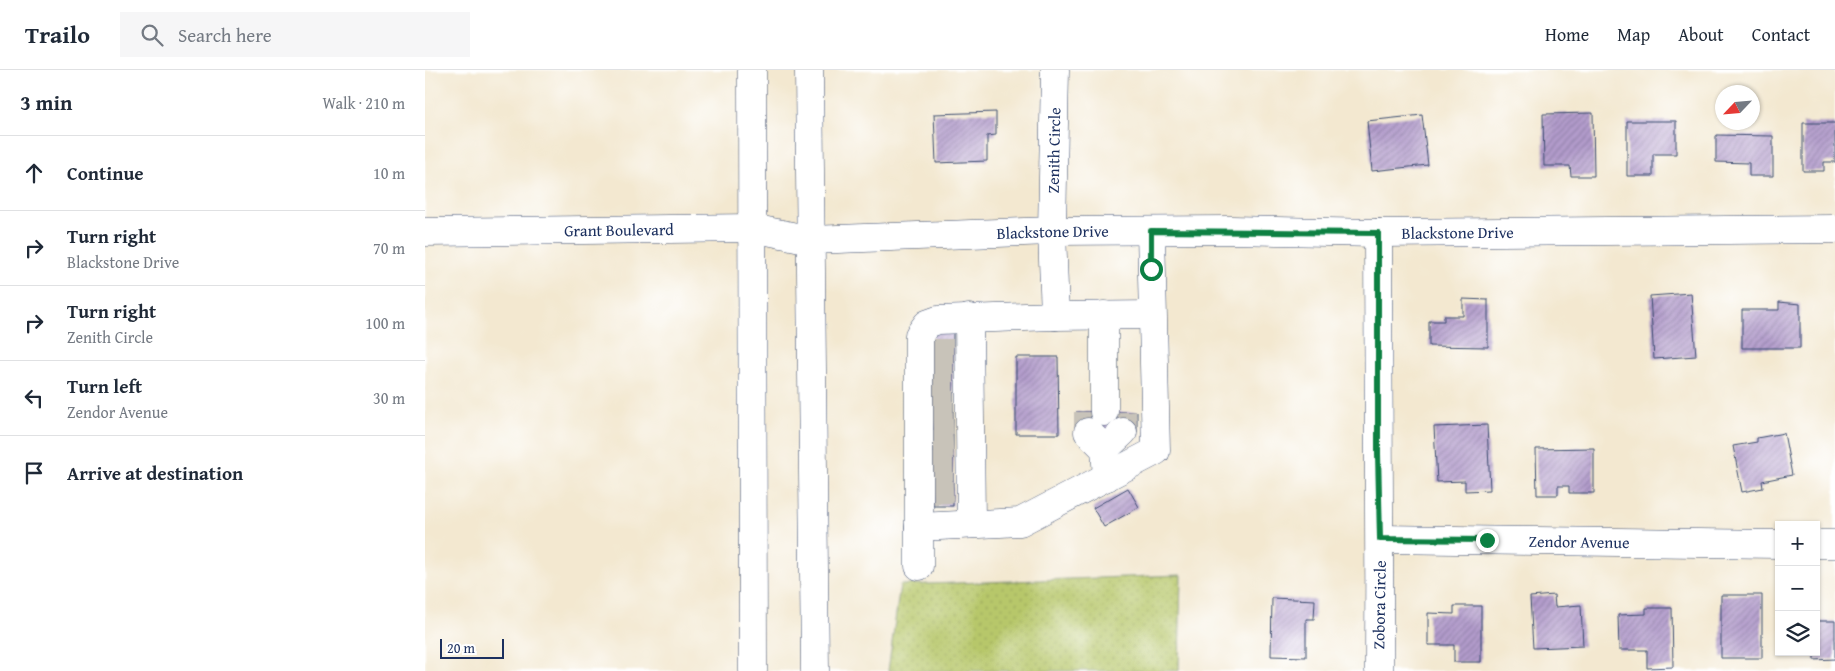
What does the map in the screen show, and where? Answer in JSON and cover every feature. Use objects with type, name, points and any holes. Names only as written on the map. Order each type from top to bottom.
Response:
[{"type":"main road","points":[[752,70],[753,671]]},
{"type":"main road","points":[[809,70],[815,671]]},
{"type":"main road","name":"Zenith Circle","points":[[1055,70],[1052,231],[1055,316]]},
{"type":"main road","name":"Grant Boulevard","points":[[425,232],[752,228],[811,240]]},
{"type":"main road","name":"Blackstone Drive","points":[[811,240],[1052,231],[1378,233],[1835,229]]},
{"type":"main road","points":[[919,527],[1020,522],[1156,451],[1151,231]]},
{"type":"main road","points":[[1378,233],[1380,539]]},
{"type":"main road","points":[[1104,315],[1107,477]]},
{"type":"main road","points":[[971,524],[919,335],[927,324],[938,320],[969,318],[1153,315]]},
{"type":"main road","points":[[919,566],[919,527],[969,318]]},
{"type":"main road","name":"Zendor Avenue","points":[[1380,539],[1775,544]]},
{"type":"main road","name":"Zobora Circle","points":[[1379,671],[1380,539]]},
{"type":"main road","points":[[1820,544],[1835,544]]},
{"type":"green space","points":[[1181,575],[1179,671],[888,671],[900,585]]},
{"type":"building","points":[[996,112],[996,135],[987,136],[987,161],[936,163],[934,114]]},
{"type":"building","points":[[1593,113],[1594,176],[1571,176],[1570,166],[1544,166],[1543,114]]},
{"type":"building","points":[[1422,115],[1428,165],[1372,171],[1367,121]]},
{"type":"building","points":[[1627,121],[1676,121],[1676,154],[1653,154],[1653,176],[1627,176]]},
{"type":"building","points":[[1803,123],[1835,123],[1835,162],[1824,162],[1824,171],[1803,171]]},
{"type":"building","points":[[1716,135],[1773,136],[1773,176],[1749,176],[1749,163],[1716,162]]},
{"type":"building","points":[[1691,293],[1696,356],[1654,359],[1650,296]]},
{"type":"building","points":[[1463,299],[1488,300],[1488,347],[1429,346],[1429,321],[1444,321],[1444,316],[1463,316]]},
{"type":"building","points":[[1779,302],[1800,304],[1800,348],[1742,348],[1742,310],[1779,310]]},
{"type":"building","points":[[933,328],[953,328],[953,506],[933,506]]},
{"type":"building","points":[[1016,357],[1058,357],[1059,434],[1016,434]]},
{"type":"building","points":[[1076,412],[1137,412],[1137,432],[1076,432]]},
{"type":"building","points":[[1487,425],[1490,490],[1465,491],[1465,481],[1437,482],[1434,427]]},
{"type":"building","points":[[1784,433],[1792,475],[1762,481],[1763,488],[1742,492],[1733,446],[1757,442],[1757,438]]},
{"type":"building","points":[[1594,448],[1594,493],[1569,493],[1569,486],[1558,486],[1558,495],[1537,495],[1536,449]]},
{"type":"building","points":[[1128,488],[1139,507],[1104,527],[1093,508]]},
{"type":"building","points":[[1554,595],[1555,607],[1581,605],[1583,646],[1533,648],[1530,597]]},
{"type":"building","points":[[1721,595],[1762,595],[1762,658],[1721,658]]},
{"type":"building","points":[[1272,598],[1315,600],[1314,619],[1306,619],[1306,657],[1271,656]]},
{"type":"building","points":[[1454,606],[1481,606],[1481,662],[1454,662],[1454,645],[1428,645],[1428,613],[1454,614]]},
{"type":"building","points":[[1646,608],[1672,608],[1673,667],[1647,668],[1647,650],[1619,650],[1618,615],[1646,614]]},
{"type":"building","points":[[1820,621],[1835,621],[1835,659],[1814,660],[1814,656],[1820,656]]},
{"type":"tunnel","points":[[933,353],[953,353]]},
{"type":"tunnel","points":[[933,375],[953,375]]},
{"type":"tunnel","points":[[933,398],[953,398]]},
{"type":"tunnel","points":[[1088,412],[1088,432]]},
{"type":"tunnel","points":[[1122,412],[1123,432]]},
{"type":"tunnel","points":[[933,421],[953,420]]},
{"type":"tunnel","points":[[933,444],[953,443]]},
{"type":"tunnel","points":[[933,466],[953,466]]},
{"type":"tunnel","points":[[933,490],[953,489]]},
{"type":"route","points":[[1151,269],[1151,231],[1231,230],[1378,233],[1380,539],[1487,540]]}]
